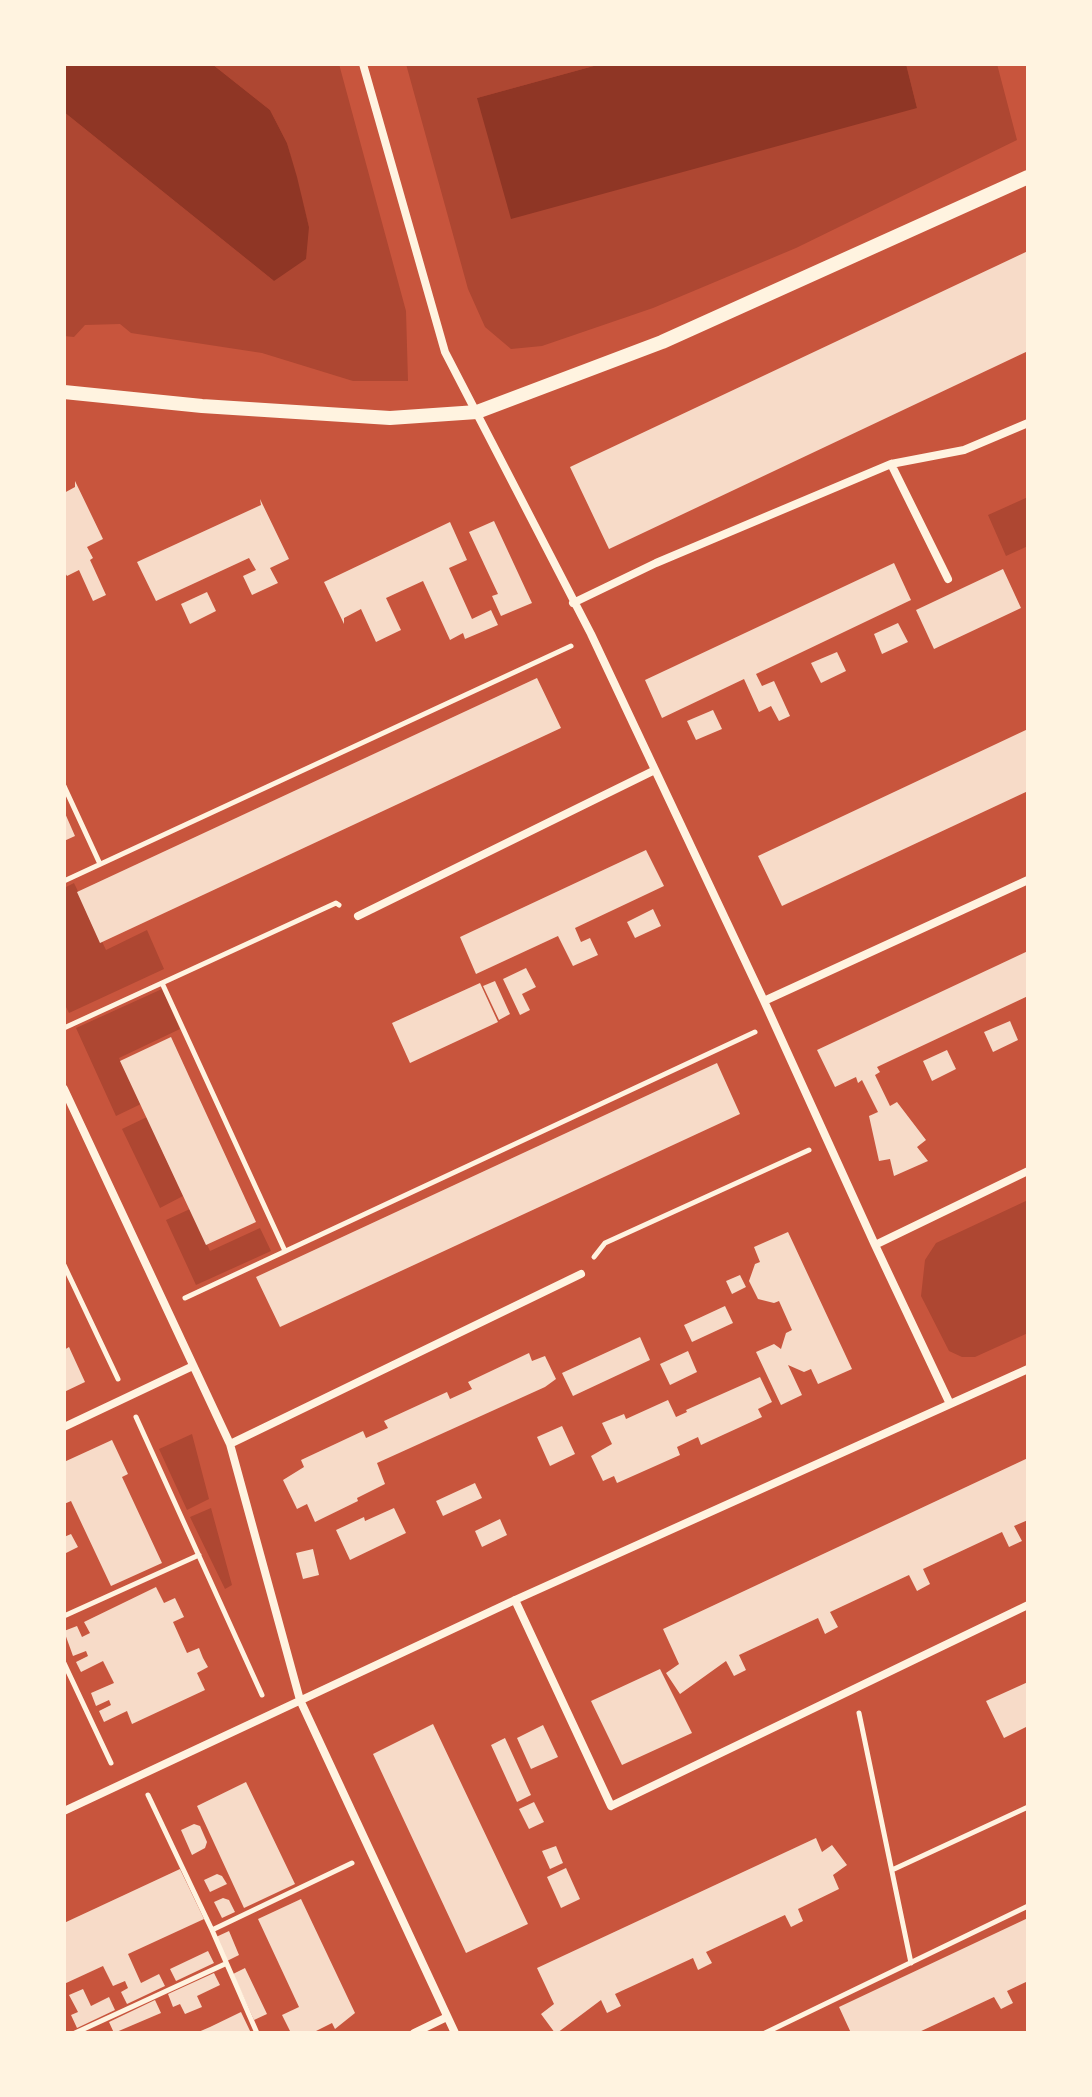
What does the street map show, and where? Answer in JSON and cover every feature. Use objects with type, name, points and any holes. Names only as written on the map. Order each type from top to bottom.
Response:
[{"type":"street","points":[[363,64],[445,352],[591,634],[950,1404]]},
{"type":"street","points":[[65,392],[202,406],[390,418],[477,412],[662,342],[1028,177]]},
{"type":"street","points":[[573,603],[656,563],[891,464],[964,450],[1028,423]]},
{"type":"street","points":[[891,464],[948,579]]},
{"type":"street","points":[[358,916],[655,770]]},
{"type":"street","points":[[764,1001],[1028,880]]},
{"type":"street","points":[[64,1089],[230,1444],[300,1700],[455,2033]]},
{"type":"street","points":[[875,1245],[1028,1171]]},
{"type":"street","points":[[230,1444],[581,1274]]},
{"type":"street","points":[[64,1427],[193,1366]]},
{"type":"street","points":[[64,1811],[515,1600],[1028,1369]]},
{"type":"street","points":[[515,1600],[611,1806],[1028,1605]]},
{"type":"street","points":[[414,2033],[447,2017]]},
{"type":"path","points":[[64,881],[559,653],[591,634]]},
{"type":"path","points":[[64,786],[100,864]]},
{"type":"path","points":[[64,1028],[336,903],[358,916]]},
{"type":"path","points":[[162,983],[285,1251]]},
{"type":"path","points":[[165,1307],[773,1023]]},
{"type":"path","points":[[581,1274],[605,1243],[828,1142]]},
{"type":"path","points":[[64,1265],[270,1715]]},
{"type":"path","points":[[64,1616],[199,1555]]},
{"type":"path","points":[[64,1663],[121,1784]]},
{"type":"path","points":[[854,1689],[911,1963]]},
{"type":"path","points":[[139,1776],[257,2033]]},
{"type":"path","points":[[892,1870],[1028,1807]]},
{"type":"path","points":[[212,1930],[371,1853]]},
{"type":"path","points":[[765,2033],[1028,1906]]},
{"type":"path","points":[[75,2033],[225,1964]]},
{"type":"shaded area","points":[[64,64],[212,64],[270,110],[287,143],[297,177],[309,227],[306,259],[274,281],[64,112]]},
{"type":"shaded area","points":[[212,64],[339,64],[406,311],[408,381],[353,381],[262,353],[131,333],[120,324],[85,325],[74,337],[64,336],[64,112],[274,281],[309,227],[287,143],[270,110]]},
{"type":"shaded area","points":[[406,64],[601,64],[477,98],[917,108],[906,64],[997,64],[1017,140],[796,248],[653,308],[542,346],[511,349],[485,327],[468,289]]},
{"type":"shaded area","points":[[601,64],[906,64],[917,108],[511,219],[477,98]]},
{"type":"shaded area","points":[[1028,497],[1028,546],[1006,556],[988,515]]},
{"type":"shaded area","points":[[74,883],[106,950],[147,930],[164,969],[69,1013],[64,1003],[64,888]]},
{"type":"shaded area","points":[[162,989],[180,1029],[119,1058],[141,1104],[116,1116],[76,1028]]},
{"type":"shaded area","points":[[147,1117],[183,1196],[160,1208],[122,1129]]},
{"type":"shaded area","points":[[1028,1200],[1028,1333],[975,1357],[962,1357],[949,1351],[921,1296],[925,1260],[936,1243]]},
{"type":"shaded area","points":[[190,1209],[210,1251],[260,1228],[271,1251],[196,1285],[166,1220]]},
{"type":"shaded area","points":[[192,1434],[209,1499],[187,1510],[159,1449]]},
{"type":"shaded area","points":[[211,1508],[232,1585],[225,1589],[190,1517]]},
{"type":"building","points":[[1028,251],[1028,351],[609,549],[570,467]]},
{"type":"building","points":[[75,481],[103,539],[87,547],[106,595],[93,601],[79,570],[67,576],[64,571],[64,493],[75,487]]},
{"type":"building","points":[[260,499],[289,559],[270,568],[278,583],[252,595],[243,576],[256,570],[249,558],[156,601],[137,562],[261,505]]},
{"type":"building","points":[[494,521],[532,603],[501,616],[492,596],[498,594],[469,532]]},
{"type":"building","points":[[450,522],[467,560],[449,568],[472,619],[491,610],[498,625],[465,639],[463,633],[450,640],[423,581],[386,598],[401,630],[376,642],[361,609],[344,618],[344,624],[324,582]]},
{"type":"building","points":[[894,563],[911,600],[756,674],[762,686],[774,681],[790,716],[779,721],[771,706],[759,712],[744,679],[662,718],[645,680]]},
{"type":"building","points":[[1003,569],[1021,608],[934,649],[916,610]]},
{"type":"building","points":[[207,592],[216,611],[190,624],[181,604]]},
{"type":"building","points":[[898,623],[908,642],[882,654],[874,634]]},
{"type":"building","points":[[837,652],[846,671],[821,683],[811,663]]},
{"type":"building","points":[[537,678],[561,728],[100,943],[77,892]]},
{"type":"building","points":[[713,710],[722,729],[696,740],[687,721]]},
{"type":"building","points":[[1028,729],[1028,791],[782,906],[758,856]]},
{"type":"building","points":[[64,811],[75,836],[64,841]]},
{"type":"building","points":[[646,850],[664,886],[575,928],[581,942],[590,938],[598,955],[573,966],[558,936],[476,974],[460,937]]},
{"type":"building","points":[[653,909],[661,926],[635,938],[627,922]]},
{"type":"building","points":[[1028,951],[1028,996],[877,1067],[880,1072],[875,1075],[890,1106],[897,1102],[926,1140],[917,1147],[928,1161],[894,1176],[890,1159],[879,1161],[869,1116],[878,1112],[862,1080],[858,1083],[856,1077],[835,1087],[817,1050]]},
{"type":"building","points":[[526,968],[536,987],[522,994],[530,1010],[520,1015],[503,979]]},
{"type":"building","points":[[495,981],[510,1014],[499,1020],[483,986]]},
{"type":"building","points":[[480,983],[498,1022],[410,1063],[392,1023]]},
{"type":"building","points":[[1010,1021],[1018,1040],[993,1052],[984,1032]]},
{"type":"building","points":[[171,1037],[256,1222],[206,1245],[120,1061]]},
{"type":"building","points":[[947,1050],[956,1069],[932,1081],[923,1061]]},
{"type":"building","points":[[717,1063],[740,1114],[280,1327],[256,1277]]},
{"type":"building","points":[[788,1232],[852,1369],[818,1384],[811,1369],[804,1372],[788,1365],[802,1395],[781,1405],[756,1352],[774,1344],[781,1349],[786,1333],[792,1330],[779,1301],[774,1303],[758,1299],[749,1281],[755,1264],[760,1262],[754,1247]]},
{"type":"building","points":[[740,1275],[746,1287],[732,1294],[726,1281]]},
{"type":"building","points":[[725,1306],[733,1323],[692,1342],[684,1325]]},
{"type":"building","points":[[640,1337],[650,1360],[573,1396],[562,1373]]},
{"type":"building","points":[[69,1347],[85,1382],[64,1392],[64,1350]]},
{"type":"building","points":[[688,1351],[697,1372],[670,1385],[660,1364]]},
{"type":"building","points":[[529,1353],[532,1361],[545,1356],[556,1379],[545,1387],[377,1463],[385,1484],[357,1498],[358,1501],[315,1522],[307,1504],[297,1509],[283,1480],[304,1467],[301,1460],[363,1431],[366,1438],[388,1428],[384,1421],[447,1392],[450,1399],[472,1389],[468,1382]]},
{"type":"building","points":[[760,1377],[772,1402],[758,1409],[762,1417],[701,1445],[698,1437],[677,1447],[680,1455],[617,1483],[614,1476],[603,1481],[591,1456],[612,1444],[602,1423],[624,1414],[626,1419],[668,1400],[676,1417]]},
{"type":"building","points":[[562,1426],[575,1454],[550,1466],[537,1437]]},
{"type":"building","points":[[112,1440],[128,1474],[122,1477],[162,1563],[111,1586],[71,1501],[64,1504],[64,1462]]},
{"type":"building","points":[[1028,1458],[1028,1520],[1014,1526],[1022,1541],[1009,1547],[1002,1532],[923,1569],[930,1584],[917,1591],[909,1575],[830,1612],[838,1627],[825,1634],[818,1618],[739,1655],[746,1670],[734,1676],[726,1661],[680,1694],[666,1673],[679,1664],[663,1629]]},
{"type":"building","points":[[475,1483],[482,1498],[443,1516],[436,1501]]},
{"type":"building","points":[[394,1508],[406,1533],[350,1560],[336,1530]]},
{"type":"building","points":[[500,1519],[507,1535],[482,1547],[475,1531]]},
{"type":"building","points":[[71,1534],[78,1547],[64,1554],[64,1537]]},
{"type":"building","points":[[313,1549],[319,1575],[303,1579],[296,1553]]},
{"type":"building","points":[[156,1587],[164,1603],[175,1598],[184,1617],[173,1622],[187,1653],[199,1648],[208,1667],[197,1673],[205,1690],[132,1724],[127,1711],[104,1722],[99,1711],[111,1705],[109,1700],[96,1706],[91,1693],[114,1683],[103,1661],[81,1672],[76,1662],[88,1656],[86,1651],[73,1656],[64,1631],[77,1626],[82,1637],[90,1633],[84,1622]]},
{"type":"building","points":[[660,1669],[692,1733],[622,1765],[591,1701]]},
{"type":"building","points":[[1028,1682],[1028,1726],[1004,1738],[986,1701]]},
{"type":"building","points":[[433,1724],[528,1924],[466,1953],[373,1754]]},
{"type":"building","points":[[543,1725],[558,1757],[531,1769],[517,1738]]},
{"type":"building","points":[[505,1738],[531,1795],[517,1802],[491,1745]]},
{"type":"building","points":[[246,1782],[295,1884],[244,1908],[197,1806]]},
{"type":"building","points":[[534,1802],[544,1822],[529,1829],[519,1809]]},
{"type":"building","points":[[194,1824],[200,1826],[207,1842],[205,1848],[192,1855],[181,1830]]},
{"type":"building","points":[[816,1838],[822,1852],[832,1845],[847,1865],[833,1875],[839,1889],[798,1909],[803,1921],[791,1927],[785,1915],[706,1952],[712,1963],[698,1970],[693,1958],[615,1994],[621,2006],[607,2013],[601,2000],[557,2033],[541,2014],[554,2004],[537,1968]]},
{"type":"building","points":[[556,1846],[563,1863],[550,1869],[542,1851]]},
{"type":"building","points":[[566,1868],[580,1899],[561,1908],[547,1877]]},
{"type":"building","points":[[180,1869],[204,1919],[128,1954],[141,1983],[159,1974],[165,1986],[127,2004],[121,1992],[128,1988],[125,1981],[113,1986],[103,1966],[64,1984],[64,1923]]},
{"type":"building","points":[[217,1874],[227,1884],[210,1892],[204,1880]]},
{"type":"building","points":[[223,1898],[229,1900],[235,1912],[222,1918],[214,1902]]},
{"type":"building","points":[[301,1899],[355,2013],[335,2029],[332,2023],[312,2033],[291,2033],[282,2015],[299,2007],[258,1919]]},
{"type":"building","points":[[1028,1918],[1028,1981],[1007,1991],[1013,2003],[1001,2009],[994,1997],[917,2033],[851,2033],[839,2007]]},
{"type":"building","points":[[229,1931],[239,1955],[227,1961],[216,1937]]},
{"type":"building","points":[[208,1951],[214,1963],[176,1981],[170,1969]]},
{"type":"building","points":[[245,1968],[267,2014],[254,2020],[233,1974]]},
{"type":"building","points":[[214,1973],[220,1985],[197,1996],[202,2007],[185,2014],[180,2004],[173,2007],[168,1994]]},
{"type":"building","points":[[83,1989],[91,2006],[109,1997],[115,2010],[77,2028],[71,2015],[78,2012],[69,1995]]},
{"type":"building","points":[[155,2000],[161,2013],[114,2033],[109,2022]]},
{"type":"building","points":[[241,2012],[251,2033],[196,2033],[210,2027]]}]
